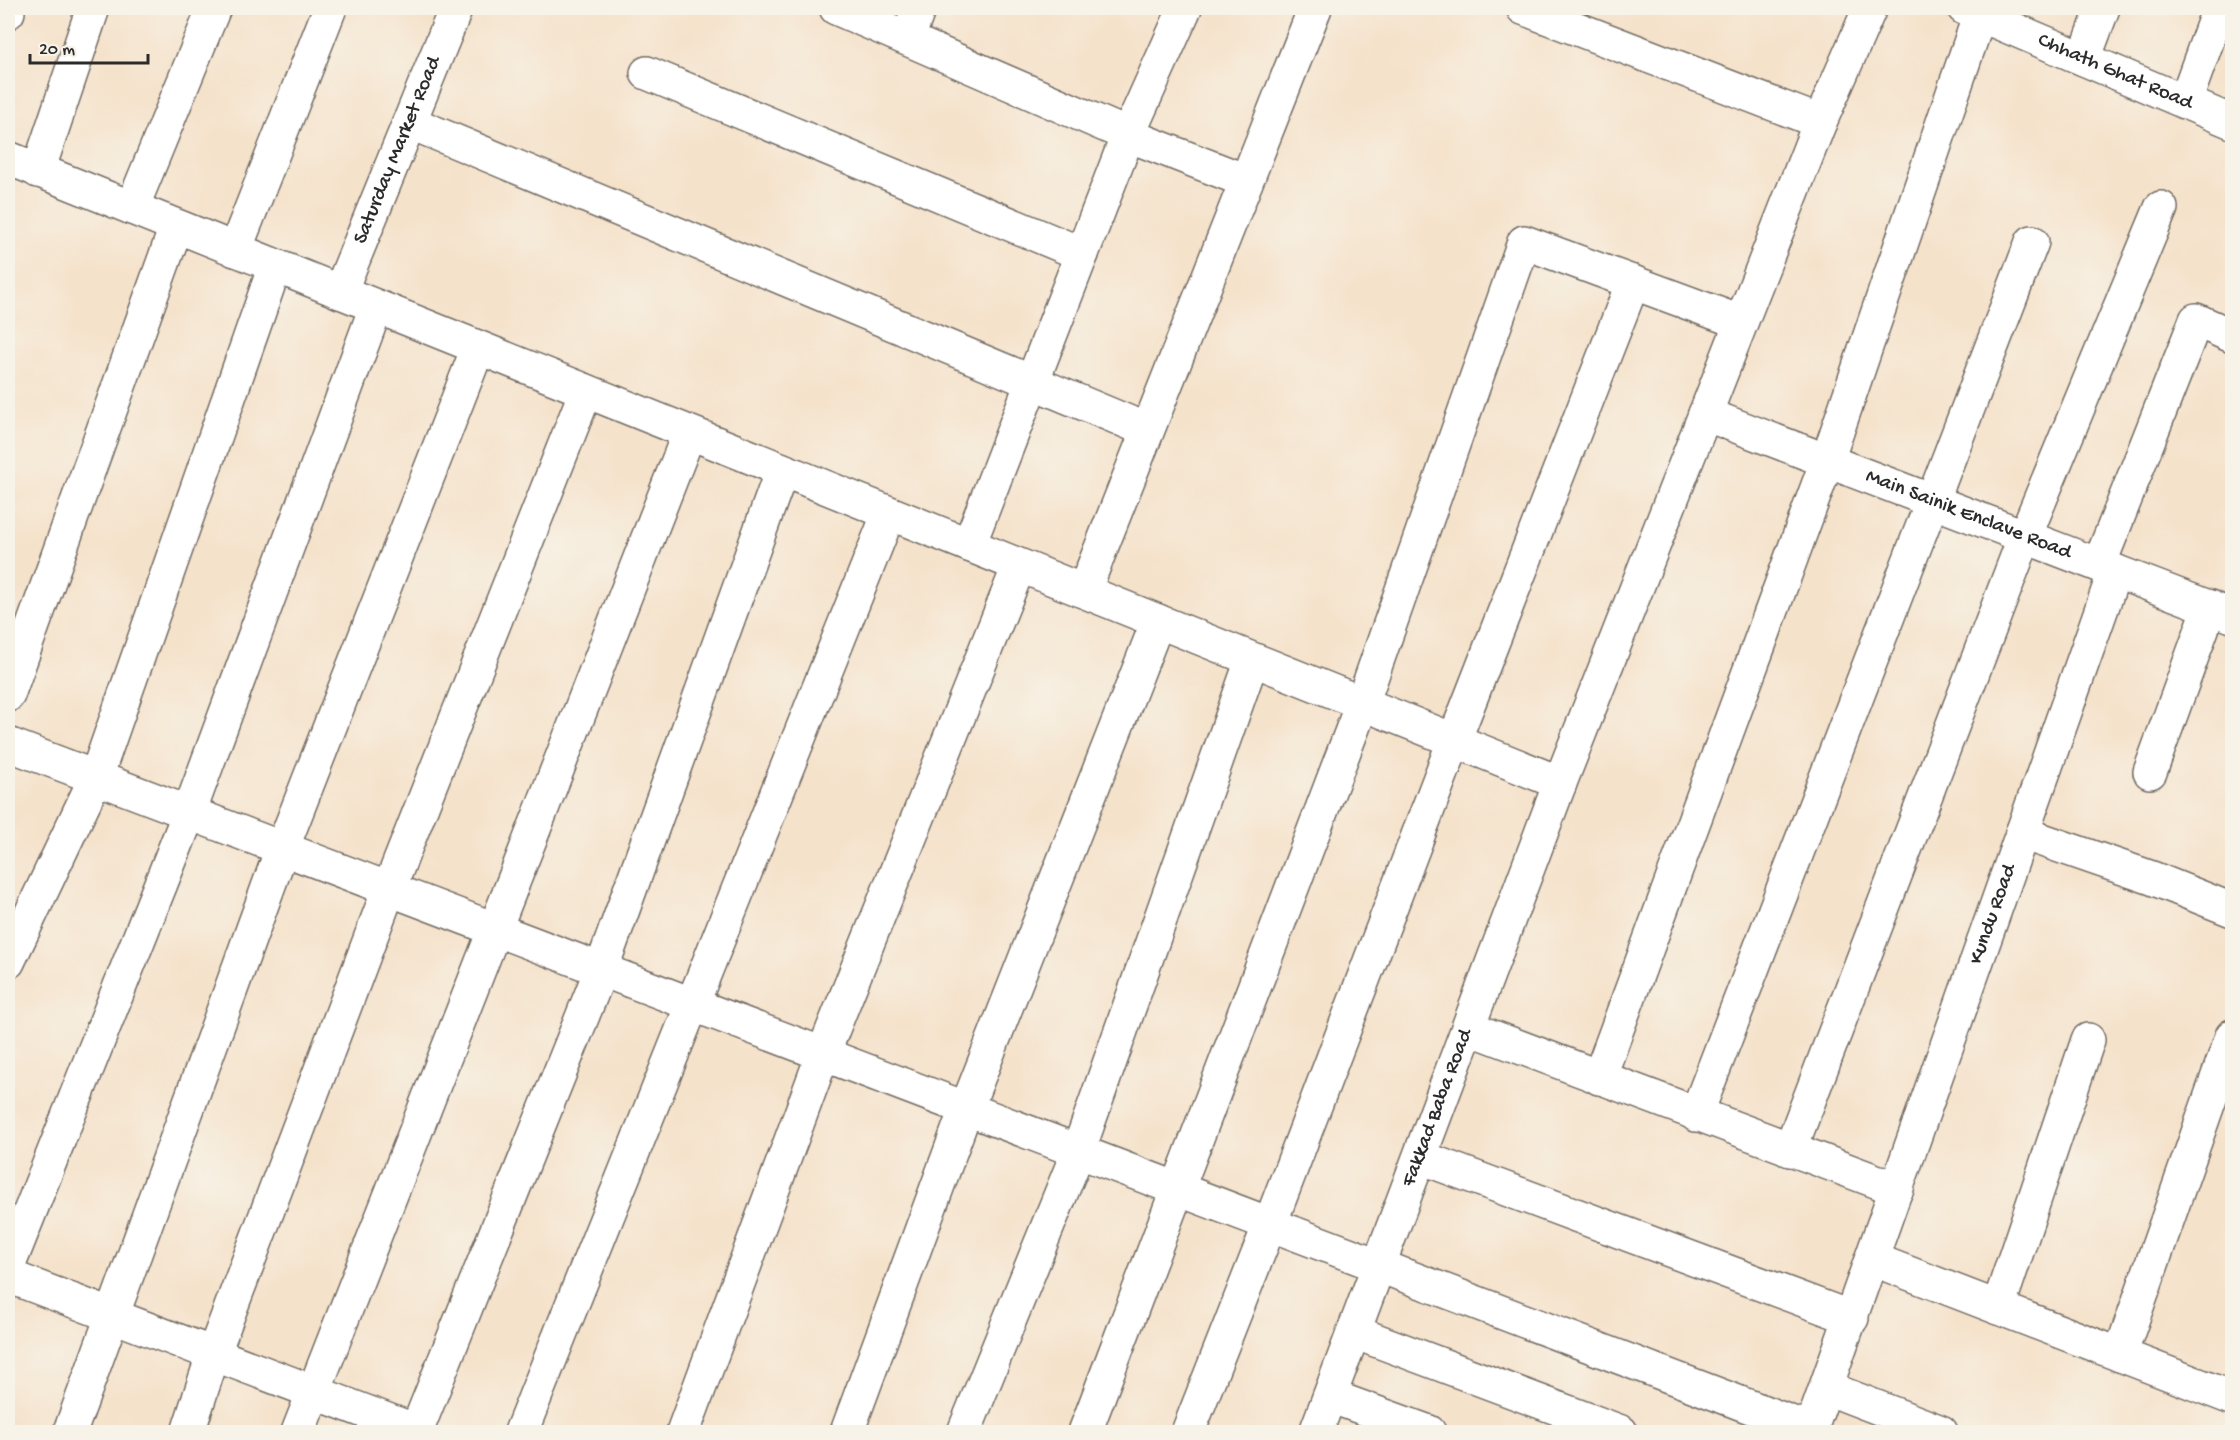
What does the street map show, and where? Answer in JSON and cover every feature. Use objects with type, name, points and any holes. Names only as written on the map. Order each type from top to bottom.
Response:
[{"type":"street","points":[[38,171],[93,8]]},
{"type":"street","points":[[132,208],[214,8]]},
{"type":"street","points":[[235,250],[330,8]]},
{"type":"street","name":"Saturday Market Road","points":[[340,292],[456,8]]},
{"type":"street","points":[[836,8],[1128,135],[1246,181]]},
{"type":"street","points":[[908,38],[919,8]]},
{"type":"street","points":[[969,546],[1128,135],[1185,8]]},
{"type":"street","points":[[1083,591],[1315,8]]},
{"type":"street","points":[[1523,8],[1820,122]]},
{"type":"street","name":"Fakkad Baba Road","points":[[1317,1432],[1560,783],[1820,122],[1870,8]]},
{"type":"street","points":[[2084,59],[2103,8]]},
{"type":"street","points":[[2185,102],[2218,8]]},
{"type":"street","points":[[1599,1078],[1827,461],[1975,10]]},
{"type":"street","name":"Chhath Ghat Road","points":[[1975,10],[2232,122]]},
{"type":"street","points":[[647,73],[1082,254]]},
{"type":"street","points":[[409,122],[1147,430]]},
{"type":"street","points":[[8,158],[1560,783]]},
{"type":"street","points":[[1790,1150],[2025,536],[2161,208]]},
{"type":"street","points":[[8,695],[176,227]]},
{"type":"street","points":[[1085,1432],[1362,704],[1524,242],[1740,322]]},
{"type":"street","points":[[1696,1115],[2031,242]]},
{"type":"street","points":[[8,962],[96,777],[275,266]]},
{"type":"street","points":[[1188,1432],[1633,282]]},
{"type":"street","points":[[8,1267],[189,813],[376,307]]},
{"type":"street","name":"Kundu Road","points":[[1811,1432],[2022,833],[2107,568],[2196,321],[2232,336]]},
{"type":"street","points":[[70,1432],[282,849],[478,348]]},
{"type":"street","points":[[188,1432],[213,1355],[390,889],[586,391]]},
{"type":"street","name":"Main Sainik Enclave Road","points":[[1705,414],[2221,612]]},
{"type":"street","points":[[298,1432],[689,433]]},
{"type":"street","points":[[8,1276],[417,1432],[601,970],[782,470]]},
{"type":"street","points":[[521,1432],[889,513]]},
{"type":"street","points":[[684,1432],[823,1054],[1019,566]]},
{"type":"street","points":[[2150,771],[2221,612]]},
{"type":"street","points":[[847,1432],[966,1109],[1158,621]]},
{"type":"street","points":[[964,1432],[1078,1152],[1252,660]]},
{"type":"street","points":[[8,744],[1811,1432]]},
{"type":"street","points":[[2022,833],[2152,878],[2232,910]]},
{"type":"street","points":[[1469,1028],[1897,1189]]},
{"type":"street","points":[[2120,1355],[2232,1036]]},
{"type":"street","points":[[1998,1308],[2088,1040]]},
{"type":"street","points":[[1420,1157],[1852,1318]]},
{"type":"street","points":[[1872,1259],[2232,1398]]},
{"type":"street","points":[[1354,1332],[1621,1432]]},
{"type":"street","points":[[1827,1388],[1941,1432]]},
{"type":"street","points":[[1330,1396],[1429,1432]]}]
